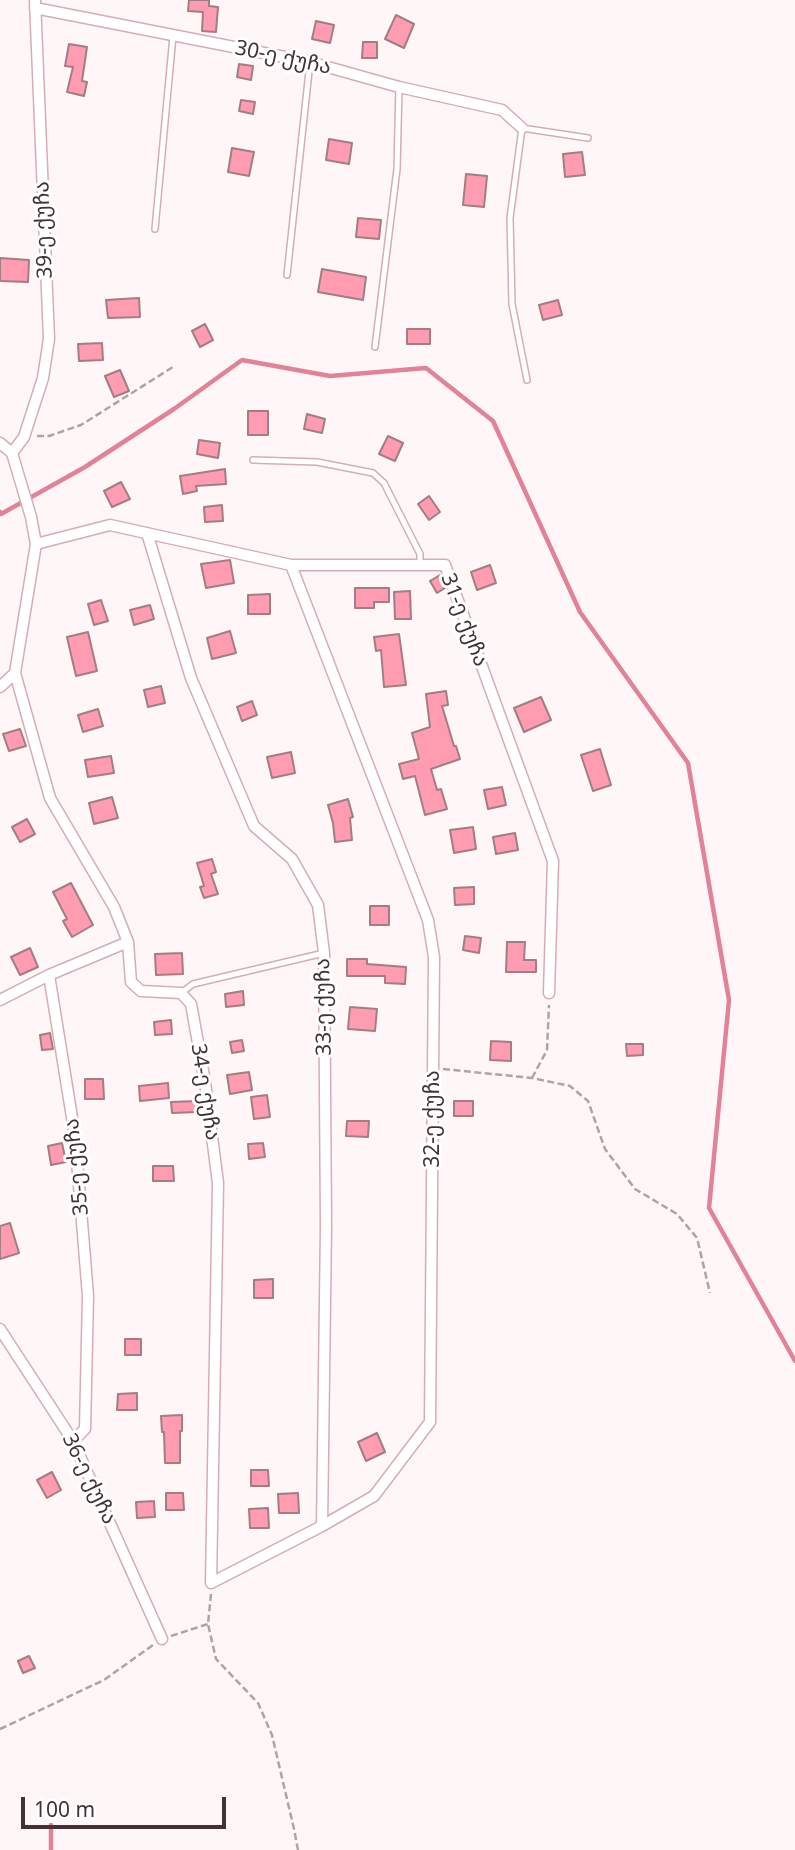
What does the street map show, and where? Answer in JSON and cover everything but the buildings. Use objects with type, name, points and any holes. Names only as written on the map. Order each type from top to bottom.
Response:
[{"type":"street","name":"30-ე ქუჩა","points":[[35,4],[173,36],[310,62],[399,88],[502,110],[522,128]]},
{"type":"street","name":"39-ე ქუჩა","points":[[12,453],[24,437],[43,378],[49,339],[35,4]]},
{"type":"street","points":[[0,443],[12,453],[36,544],[15,673],[50,797],[114,907],[128,942],[131,982],[141,991],[181,993]]},
{"type":"street","name":"31-ე ქუჩა","points":[[36,544],[110,525],[291,565],[445,565],[553,861],[549,993]]},
{"type":"street","name":"33-ე ქუჩა","points":[[147,533],[191,678],[254,826],[292,859],[318,905],[324,953],[326,1226],[322,1526]]},
{"type":"street","name":"32-ე ქუჩა","points":[[211,1583],[374,1496],[430,1422],[434,957],[428,920],[291,565]]},
{"type":"street","points":[[0,687],[15,673]]},
{"type":"street","points":[[0,999],[128,942]]},
{"type":"street","name":"35-ე ქუჩა","points":[[49,975],[75,1136],[88,1296],[85,1429],[73,1441]]},
{"type":"street","name":"34-ე ქუჩა","points":[[181,993],[191,1003],[205,1082],[218,1184],[211,1583]]},
{"type":"street","name":"36-ე ქუჩა","points":[[0,1329],[73,1441],[162,1639]]},
{"type":"lane","points":[[155,229],[173,36]]},
{"type":"lane","points":[[287,275],[310,62]]},
{"type":"lane","points":[[375,347],[397,169],[399,88]]},
{"type":"lane","points":[[527,380],[512,304],[510,218],[522,128],[588,138]]},
{"type":"lane","points":[[253,460],[317,462],[373,473],[384,483],[419,554],[420,565]]},
{"type":"lane","points":[[181,993],[192,984],[324,953]]},
{"type":"path","points":[[24,437],[49,436],[81,425],[173,367]]},
{"type":"path","points":[[531,1078],[547,1050],[549,993]]},
{"type":"path","points":[[433,1068],[531,1078],[570,1086],[588,1101],[605,1149],[635,1189],[677,1214],[697,1238],[710,1293]]},
{"type":"path","points":[[211,1583],[208,1624],[216,1659],[258,1703],[272,1735],[298,1850]]},
{"type":"path","points":[[0,1729],[104,1680],[162,1639],[208,1624]]},
{"type":"waterway","points":[[0,512],[1,514],[85,467],[174,409],[242,360],[330,376],[426,368],[493,421],[580,612],[688,763],[729,1000],[709,1208],[795,1361]]},
{"type":"waterway","points":[[51,1825],[51,1850]]}]
